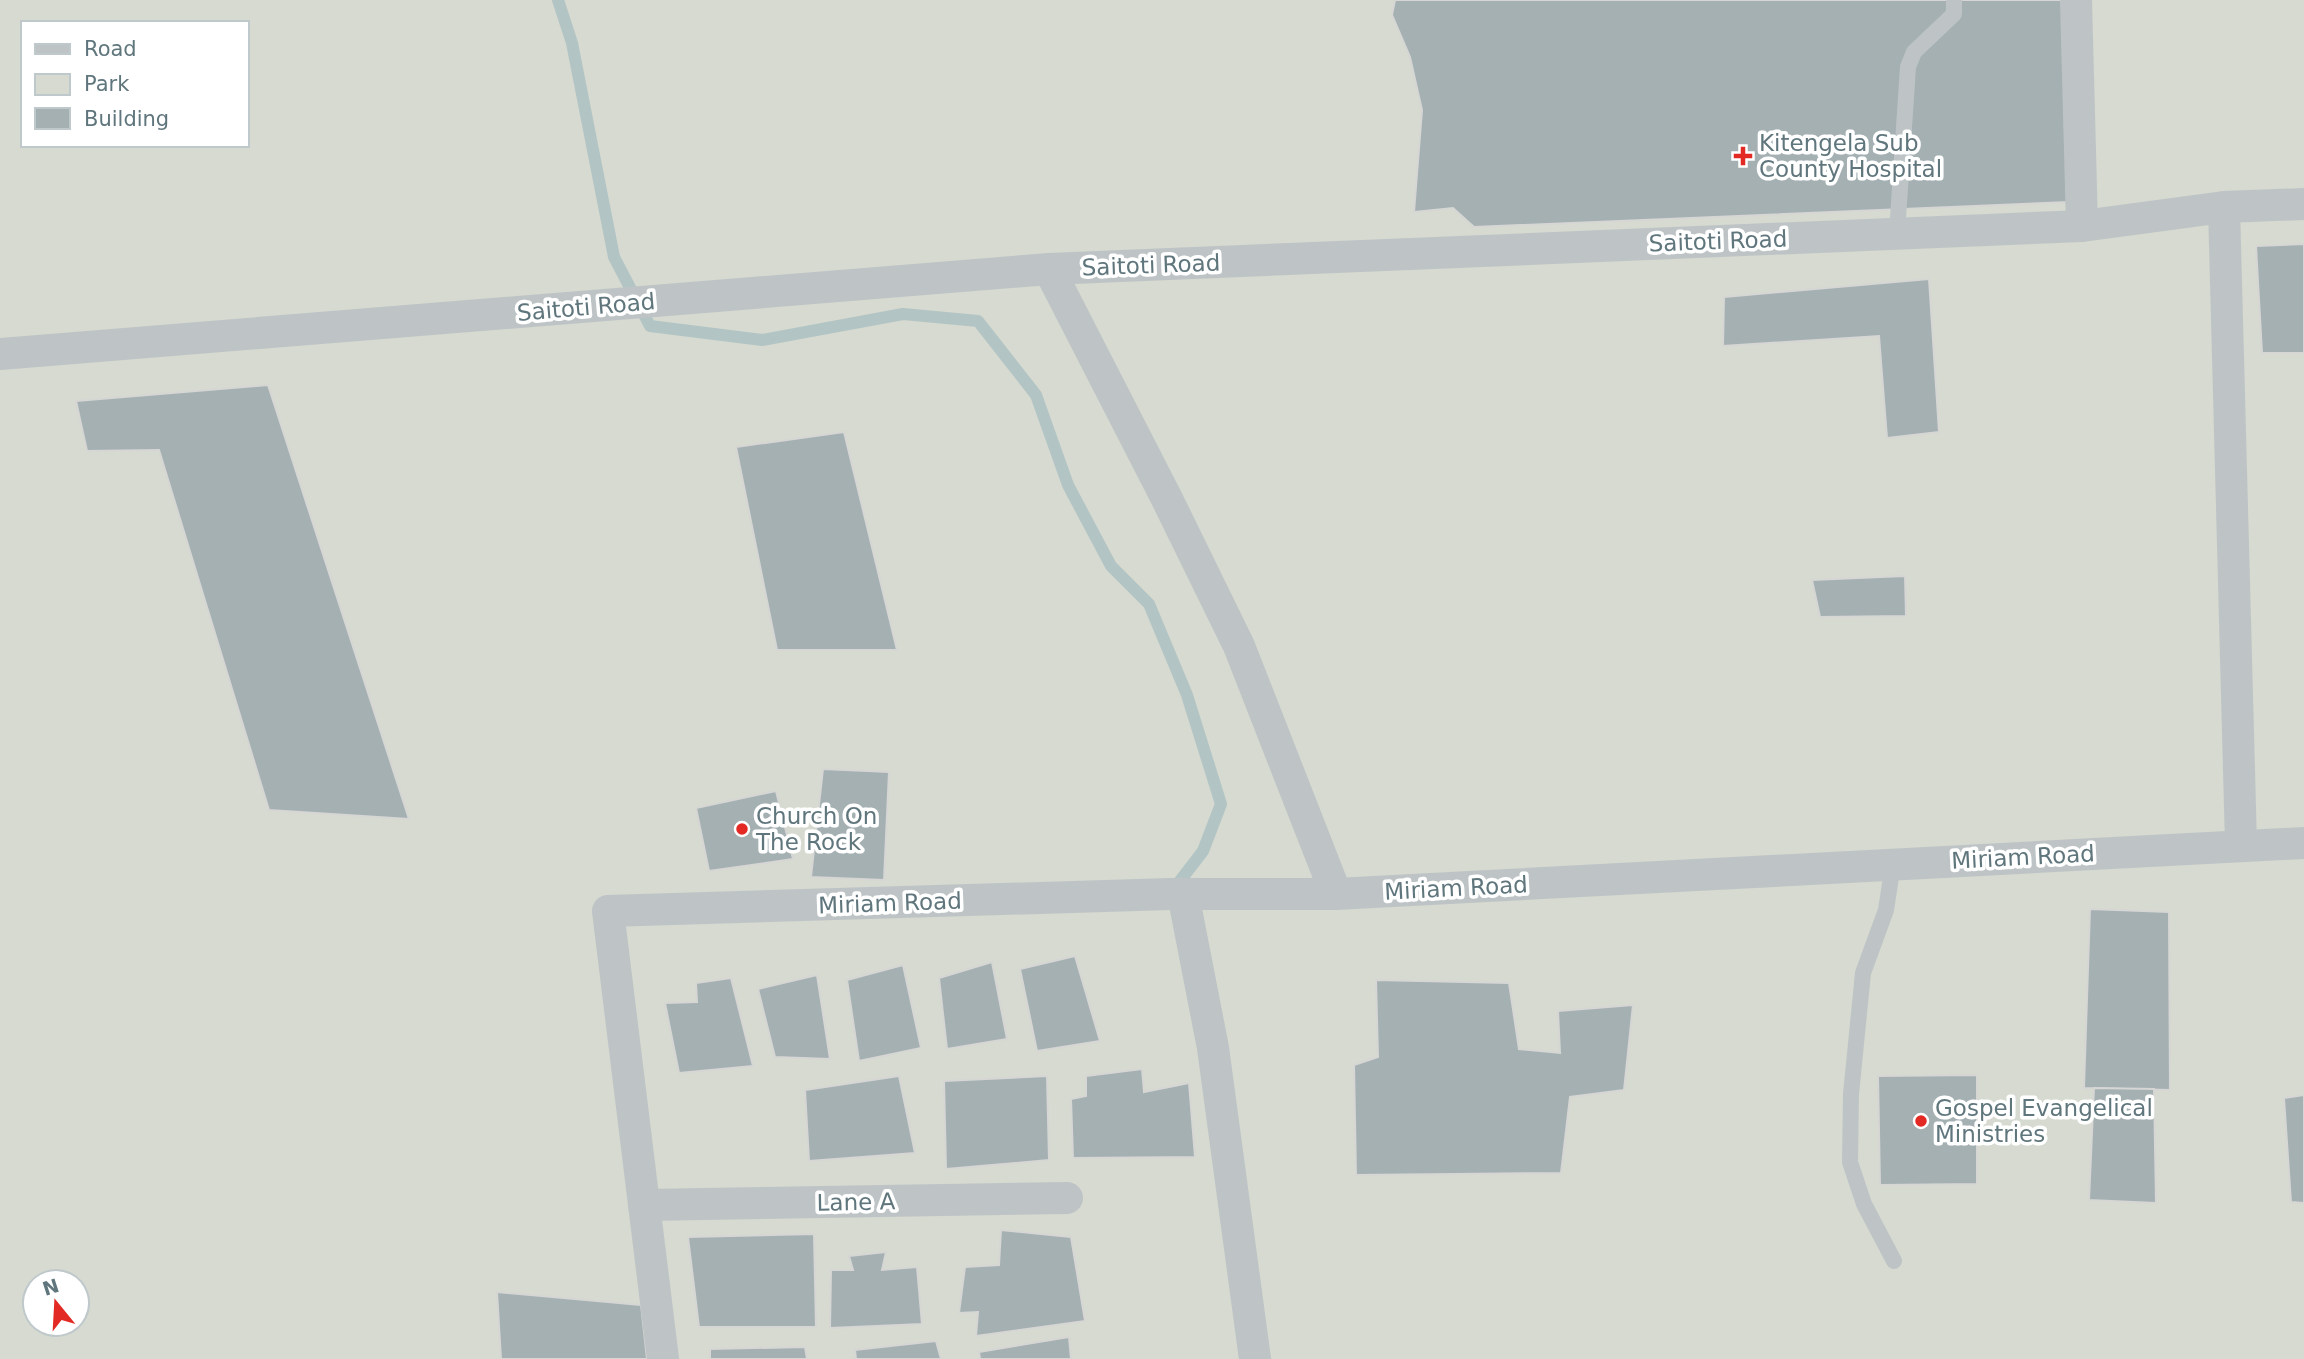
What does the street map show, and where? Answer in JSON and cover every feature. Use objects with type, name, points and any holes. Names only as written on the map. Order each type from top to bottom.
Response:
[{"type":"street","points":[[2076,0],[2082,226]]},
{"type":"street","name":"Saitoti Road","points":[[0,354],[1049,269],[2082,226],[2224,206],[2304,204]]},
{"type":"street","points":[[2224,206],[2241,845]]},
{"type":"street","points":[[1049,269],[1239,646],[1336,894]]},
{"type":"street","name":"Miriam Road","points":[[645,1205],[608,911],[1183,894],[1336,894],[2304,843]]},
{"type":"street","points":[[1183,894],[1213,1048],[1255,1359]]},
{"type":"street","name":"Lane A","points":[[645,1205],[1067,1198]]},
{"type":"street","points":[[645,1205],[663,1359]]},
{"type":"lane","points":[[1897,233],[1908,67],[1914,52],[1954,14],[1954,0]]},
{"type":"lane","points":[[1894,864],[1886,910],[1863,973],[1852,1080],[1850,1162],[1864,1204],[1894,1261]]},
{"type":"green space","points":[[0,0],[2304,0],[2304,1359],[0,1359]]},
{"type":"building","name":"Kitengela Sub County Hospital","points":[[1395,0],[2063,0],[2069,202],[1474,227],[1453,208],[1414,212],[1422,110],[1410,57],[1392,15]]},
{"type":"building","points":[[2304,244],[2304,353],[2262,353],[2256,246]]},
{"type":"building","points":[[1929,279],[1939,432],[1887,438],[1879,336],[1723,346],[1724,297]]},
{"type":"building","points":[[268,385],[409,819],[269,810],[159,450],[87,451],[76,401]]},
{"type":"building","points":[[844,432],[897,650],[777,650],[736,447]]},
{"type":"building","points":[[1905,576],[1906,616],[1820,617],[1812,580]]},
{"type":"building","points":[[823,769],[889,772],[884,880],[811,877]]},
{"type":"building","points":[[776,791],[793,859],[709,871],[696,808]]},
{"type":"building","points":[[2090,909],[2169,912],[2170,1090],[2084,1088]]},
{"type":"building","points":[[1075,956],[1100,1041],[1037,1051],[1020,969]]},
{"type":"building","points":[[992,962],[1007,1039],[947,1049],[939,978]]},
{"type":"building","points":[[903,965],[921,1048],[859,1061],[847,980]]},
{"type":"building","points":[[817,975],[830,1059],[775,1057],[758,989]]},
{"type":"building","points":[[731,978],[753,1066],[679,1073],[665,1003],[697,1002],[696,983]]},
{"type":"building","points":[[1376,980],[1509,983],[1519,1049],[1560,1053],[1558,1011],[1633,1005],[1624,1090],[1570,1097],[1561,1173],[1356,1175],[1354,1065],[1378,1057]]},
{"type":"building","points":[[1142,1069],[1144,1092],[1189,1083],[1195,1157],[1073,1158],[1071,1099],[1086,1096],[1086,1076]]},
{"type":"building","points":[[1977,1075],[1977,1184],[1880,1185],[1878,1076]]},
{"type":"building","points":[[899,1076],[915,1153],[809,1161],[805,1090]]},
{"type":"building","points":[[1047,1076],[1049,1160],[946,1169],[944,1081]]},
{"type":"building","points":[[2094,1088],[2154,1089],[2156,1203],[2089,1200]]},
{"type":"building","points":[[2304,1095],[2304,1203],[2291,1202],[2284,1098]]},
{"type":"building","points":[[1001,1230],[1071,1237],[1085,1321],[976,1336],[978,1312],[959,1313],[965,1267],[999,1265]]},
{"type":"building","points":[[814,1234],[816,1327],[699,1327],[688,1237]]},
{"type":"building","points":[[886,1252],[882,1270],[917,1267],[922,1324],[830,1328],[831,1270],[853,1270],[849,1256]]},
{"type":"building","points":[[497,1292],[641,1305],[647,1359],[501,1359]]},
{"type":"building","points":[[1069,1337],[1071,1359],[980,1359],[979,1352]]},
{"type":"building","points":[[936,1341],[941,1359],[856,1359],[855,1350]]},
{"type":"building","points":[[805,1347],[807,1359],[710,1359],[710,1349]]},
{"type":"waterway","points":[[558,0],[572,43],[614,257],[650,326],[762,340],[903,314],[978,321],[1036,395],[1068,485],[1111,566],[1149,604],[1187,695],[1221,804],[1203,851],[1173,890]]},
{"type":"place","name":"Kitengela Sub County Hospital","points":[[1743,156]]},
{"type":"place","name":"Church On The Rock","points":[[742,829]]},
{"type":"place","name":"Gospel Evangelical Ministries","points":[[1921,1121]]}]
